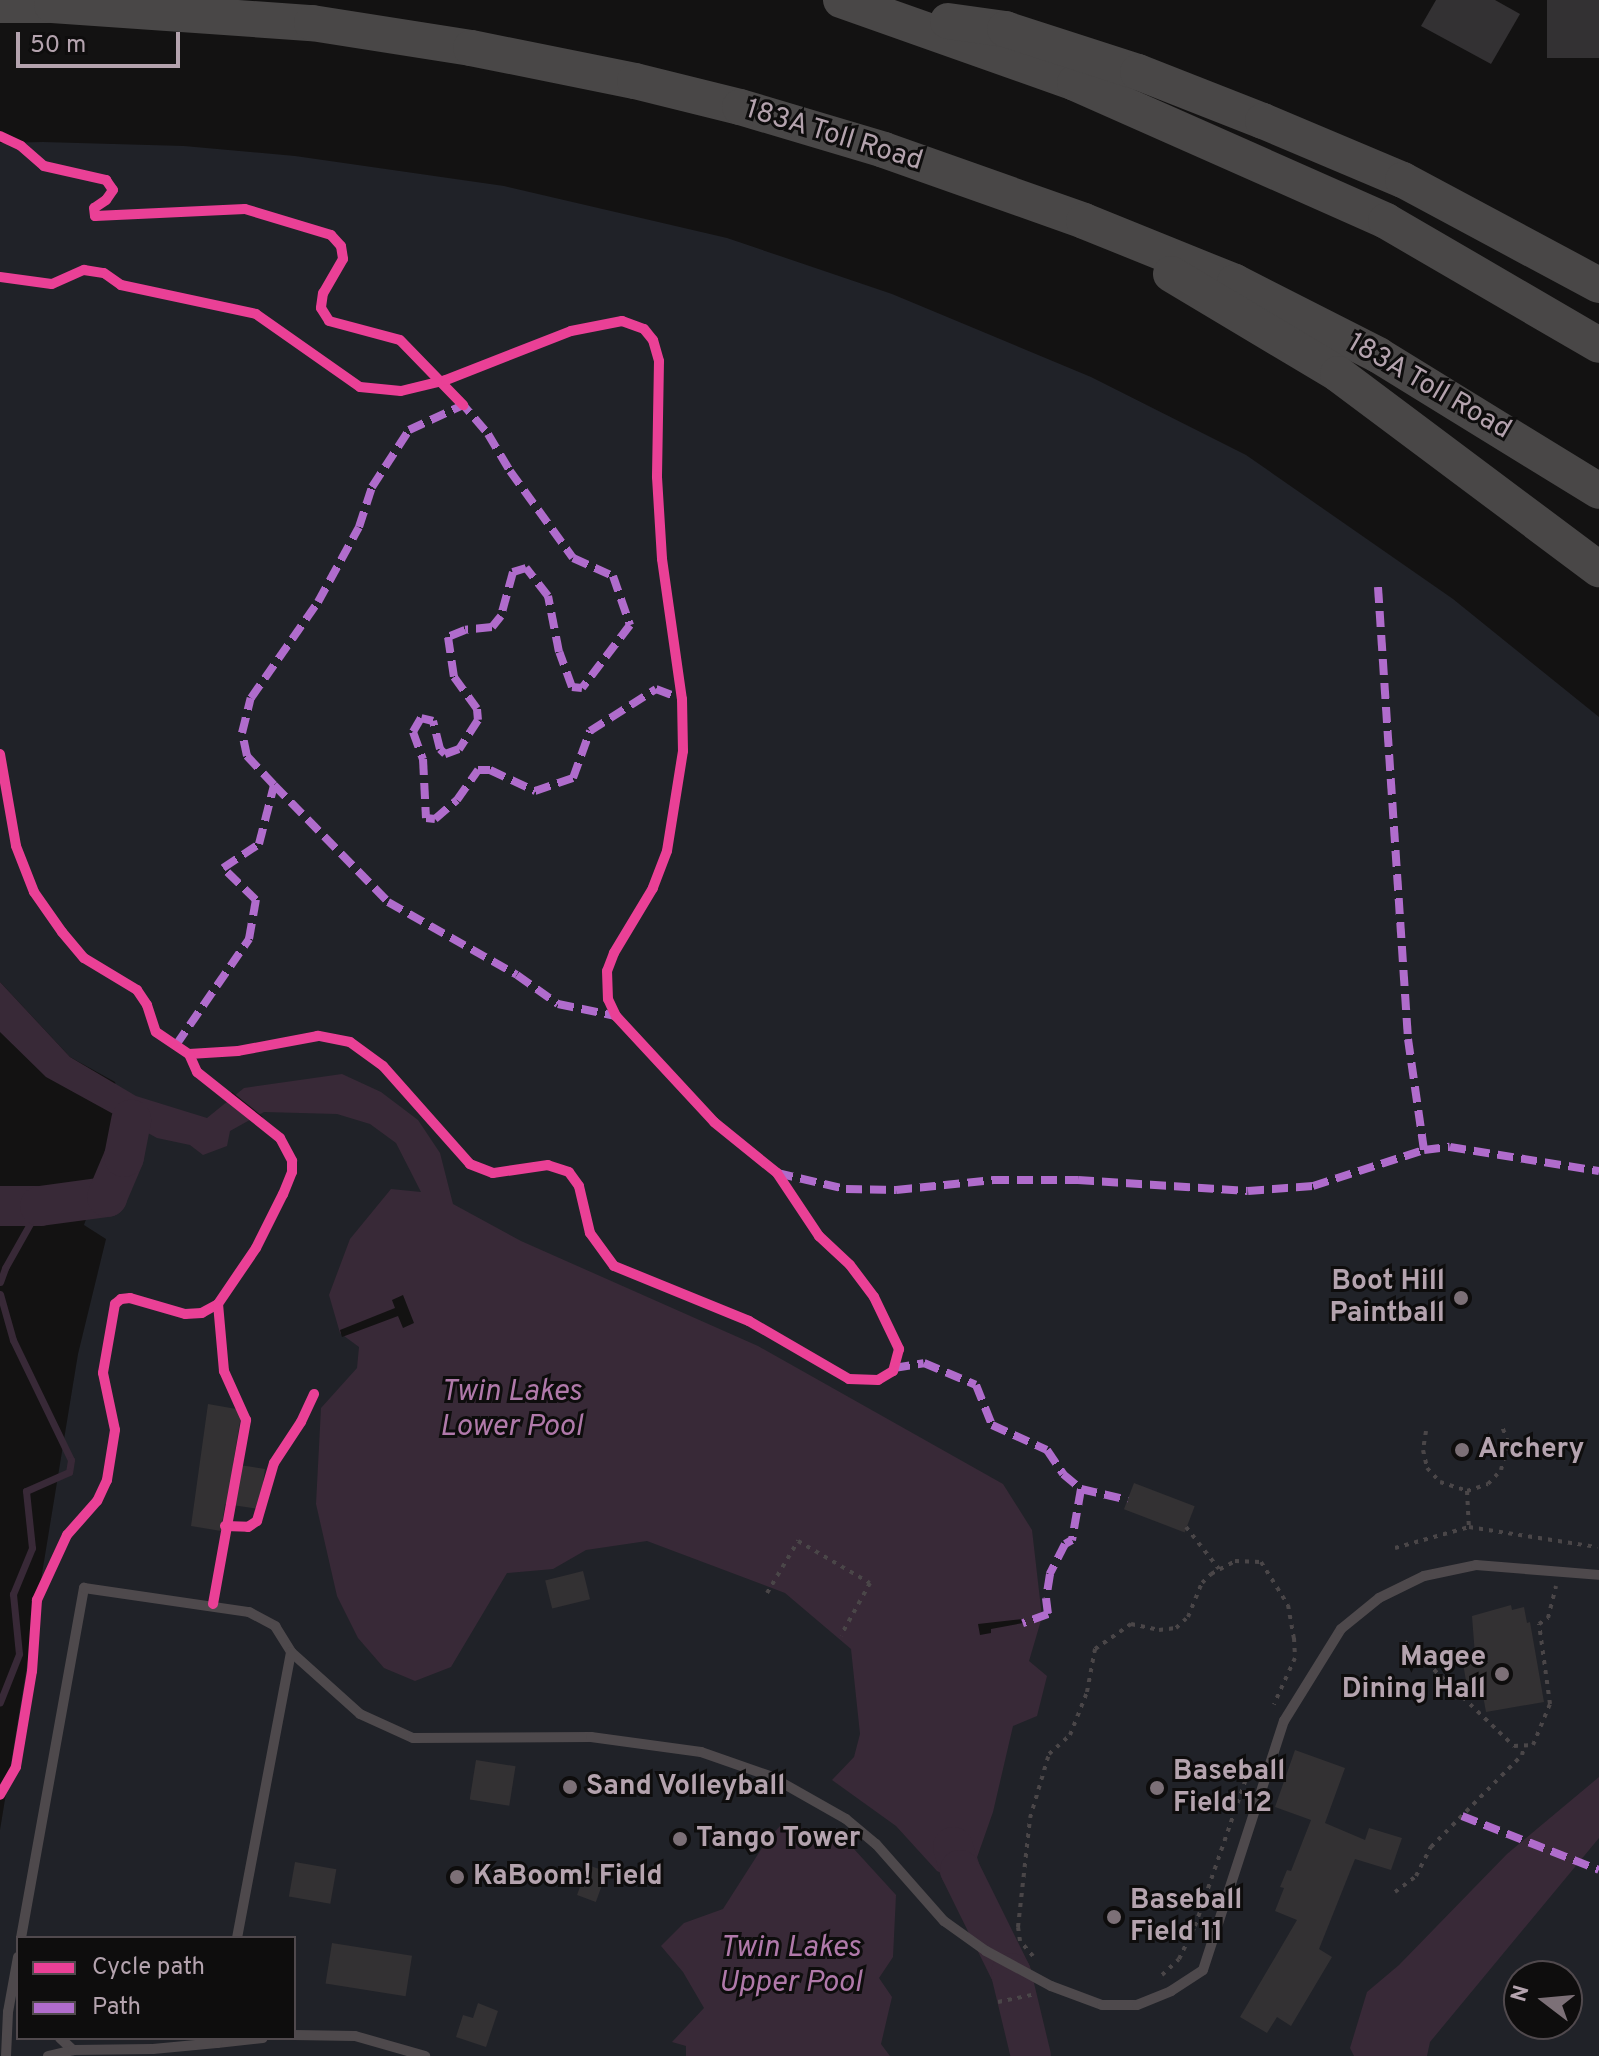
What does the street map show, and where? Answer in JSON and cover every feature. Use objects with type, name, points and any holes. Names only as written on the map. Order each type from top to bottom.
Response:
[{"type":"highway","points":[[841,0],[1075,83],[1386,221],[1599,345]]},
{"type":"highway","name":"183A Toll Road","points":[[0,5],[52,5],[312,23],[471,48],[635,81],[884,150],[1084,221],[1235,282],[1378,355],[1599,491]]},
{"type":"highway","points":[[883,13],[1005,29],[1138,72],[1403,180],[1599,285]]},
{"type":"highway","points":[[1084,221],[1338,374],[1599,569]]},
{"type":"lane","points":[[21,1936],[84,1588],[249,1612],[275,1626],[291,1652],[360,1714],[413,1738],[591,1737],[701,1752],[770,1776],[846,1819],[876,1844],[944,1921],[986,1951],[1051,1986],[1102,2005],[1137,2005],[1171,1991],[1203,1970],[1284,1721],[1341,1629],[1379,1598],[1424,1576],[1476,1565],[1599,1575]]},
{"type":"lane","points":[[237,1936],[291,1652]]},
{"type":"lane","points":[[6,2056],[16,1969]]},
{"type":"lane","points":[[296,2035],[355,2036],[425,2056]]},
{"type":"lane","points":[[62,2040],[73,2050]]},
{"type":"lane","points":[[48,2056],[73,2050],[153,2049],[218,2041]]},
{"type":"path","points":[[1426,1431],[1423,1450],[1427,1468],[1440,1482],[1467,1491],[1488,1484],[1501,1470],[1508,1442],[1502,1426]]},
{"type":"path","points":[[1467,1491],[1469,1527]]},
{"type":"path","points":[[1186,1527],[1204,1544],[1220,1570]]},
{"type":"path","points":[[1395,1548],[1469,1527],[1598,1546]]},
{"type":"path","points":[[767,1593],[798,1541],[870,1583],[841,1635]]},
{"type":"path","points":[[1040,1960],[1020,1941],[1018,1927],[1030,1818],[1049,1754],[1070,1735],[1087,1692],[1091,1657],[1095,1649],[1124,1626],[1176,1628],[1188,1617],[1202,1583],[1235,1561],[1261,1562],[1288,1605],[1295,1658],[1268,1718]]},
{"type":"path","points":[[1405,1642],[1514,1746],[1533,1745],[1550,1704],[1539,1624],[1548,1618],[1556,1586]]},
{"type":"path","points":[[1395,1892],[1416,1876],[1431,1847],[1522,1755],[1524,1747]]},
{"type":"path","points":[[1157,1978],[1179,1959],[1195,1926],[1247,1776]]},
{"type":"path","points":[[998,2002],[1027,1996]]},
{"type":"shaded area","points":[[0,143],[184,146],[295,156],[504,186],[727,238],[892,294],[1091,377],[1246,455],[1453,599],[1599,717],[1599,2056],[0,2056],[0,1830],[78,1354],[106,1239],[84,1225],[121,1116],[115,1082],[70,1057],[0,982]]},
{"type":"water","name":"Twin Lakes Lower Pool","points":[[0,982],[70,1057],[136,1096],[207,1118],[244,1088],[342,1074],[381,1092],[418,1120],[440,1153],[453,1204],[521,1241],[758,1346],[1003,1484],[1032,1530],[1042,1617],[1029,1661],[1047,1676],[1037,1716],[1013,1726],[993,1812],[974,1866],[981,1894],[969,1896],[955,1891],[956,1880],[937,1871],[896,1826],[832,1780],[854,1757],[860,1734],[851,1649],[785,1593],[647,1541],[586,1550],[553,1569],[507,1573],[451,1667],[415,1681],[384,1668],[358,1638],[337,1596],[316,1504],[321,1408],[357,1368],[359,1347],[340,1333],[329,1295],[350,1239],[391,1189],[421,1192],[396,1143],[370,1124],[337,1114],[264,1112],[230,1131],[227,1146],[203,1155],[190,1145],[157,1138],[46,1077],[0,1032]]},
{"type":"water","points":[[1599,1777],[1599,1838],[1430,2042],[1427,2056],[1354,2056],[1350,2048],[1367,1992],[1399,1965],[1507,1854]]},
{"type":"water","name":"Twin Lakes Upper Pool","points":[[782,1824],[819,1831],[854,1849],[896,1895],[893,1957],[879,1978],[892,1997],[881,2044],[890,2056],[686,2056],[686,2046],[672,2042],[704,2008],[683,1972],[661,1946],[684,1923],[723,1909],[767,1840]]},
{"type":"pier","points":[[232,1092],[263,1117],[253,1122],[224,1099]]},
{"type":"pier","points":[[403,1295],[414,1323],[403,1328],[398,1316],[342,1337],[340,1330],[395,1308],[392,1300]]},
{"type":"pier","points":[[1023,1619],[1023,1623],[991,1629],[991,1633],[980,1635],[978,1624]]},
{"type":"building","points":[[1436,0],[1495,0],[1520,14],[1491,64],[1421,26]]},
{"type":"building","points":[[1547,0],[1599,0],[1599,58],[1547,58]]},
{"type":"building","points":[[208,1404],[242,1410],[233,1464],[265,1469],[259,1509],[225,1504],[221,1531],[191,1526]]},
{"type":"building","points":[[1134,1483],[1195,1506],[1185,1532],[1124,1509]]},
{"type":"building","points":[[583,1571],[590,1599],[552,1609],[545,1580]]},
{"type":"building","name":"Magee Dining Hall","points":[[1511,1605],[1512,1610],[1524,1607],[1527,1623],[1530,1622],[1544,1702],[1486,1712],[1482,1690],[1468,1693],[1462,1657],[1475,1655],[1472,1616]]},
{"type":"building","points":[[1295,1750],[1345,1768],[1325,1823],[1365,1840],[1369,1828],[1402,1838],[1391,1870],[1355,1859],[1319,1949],[1332,1957],[1291,2026],[1277,2017],[1267,2033],[1240,2017],[1297,1920],[1275,1911],[1284,1888],[1280,1887],[1287,1870],[1291,1871],[1311,1820],[1275,1807]]},
{"type":"building","points":[[476,1760],[516,1766],[509,1806],[470,1800]]},
{"type":"building","points":[[295,1862],[336,1869],[330,1904],[289,1896]]},
{"type":"building","points":[[588,1865],[607,1872],[596,1902],[577,1895]]},
{"type":"building","points":[[332,1943],[412,1956],[406,1996],[326,1983]]},
{"type":"building","points":[[478,2003],[498,2011],[486,2047],[456,2037],[463,2015],[473,2018]]},
{"type":"waterway","points":[[0,1206],[40,1206],[107,1197],[124,1157],[131,1120]]},
{"type":"waterway","points":[[0,1282],[40,1206]]},
{"type":"waterway","points":[[0,1294],[13,1340],[71,1460],[69,1472],[26,1491],[32,1548],[13,1594],[19,1654],[0,1702]]},
{"type":"waterway","points":[[953,1847],[960,1870],[1011,1973],[1031,2056]]},
{"type":"marked path","points":[[459,400],[488,434],[510,471],[573,558],[613,576],[630,625],[582,688],[572,687],[559,652],[548,596],[526,568],[513,572],[501,616],[492,627],[465,630],[448,637],[454,677],[477,709],[478,720],[459,749],[445,754],[440,749],[433,721],[421,718],[413,732],[423,759],[426,818],[435,819],[457,800],[478,770],[490,770],[535,791],[573,778],[590,731],[656,689],[682,699]]},
{"type":"marked path","points":[[274,785],[247,756],[242,733],[251,698],[318,602],[359,527],[372,487],[409,430],[463,405]]},
{"type":"marked path","points":[[1378,587],[1408,1039],[1424,1150]]},
{"type":"marked path","points":[[176,1045],[249,939],[256,900],[223,868],[259,844],[274,785],[388,902],[517,975],[558,1004],[616,1016]]},
{"type":"marked path","points":[[777,1173],[846,1189],[896,1190],[993,1180],[1078,1180],[1248,1191],[1313,1186],[1424,1150],[1450,1147],[1599,1171]]},
{"type":"marked path","points":[[894,1368],[924,1363],[976,1385],[992,1425],[1047,1450],[1063,1474],[1081,1489],[1072,1540],[1065,1544],[1050,1574],[1046,1598],[1048,1614],[1023,1623]]},
{"type":"marked path","points":[[1081,1489],[1128,1500]]},
{"type":"marked path","points":[[1462,1816],[1599,1870]]},
{"type":"cycle path","points":[[0,136],[21,146],[44,166],[106,180],[113,190],[106,200],[94,208],[95,216],[245,209],[331,235],[341,246],[343,259],[323,293],[321,308],[329,321],[400,340],[463,405]]},
{"type":"cycle path","points":[[0,277],[52,284],[84,270],[104,273],[121,285],[256,314],[360,387],[401,391],[446,380],[571,331],[622,321],[644,329],[653,340],[659,361],[657,477],[662,559],[682,699],[683,751],[667,851],[653,888],[614,953],[607,971],[608,999],[616,1016],[714,1122],[777,1173],[819,1236],[850,1265],[874,1297],[899,1349],[893,1371],[878,1380],[849,1379],[749,1321],[614,1266],[590,1233],[579,1186],[569,1172],[548,1165],[493,1173],[470,1164],[383,1066],[350,1042],[318,1036],[238,1051],[189,1054]]},
{"type":"cycle path","points":[[0,754],[16,846],[34,892],[62,932],[84,958],[137,990],[147,1005],[156,1032],[189,1054],[197,1072],[280,1138],[292,1161],[292,1172],[283,1194],[256,1248],[218,1304],[202,1313],[185,1314],[130,1298],[121,1299],[115,1304],[103,1373],[115,1430],[107,1480],[97,1501],[67,1535],[37,1600],[32,1671],[16,1767],[0,1795]]},
{"type":"cycle path","points":[[213,1604],[246,1420],[224,1371],[218,1304]]},
{"type":"cycle path","points":[[225,1526],[248,1527],[257,1521],[274,1463],[301,1422],[314,1394]]},
{"type":"place","name":"Boot Hill Paintball","points":[[1461,1298]]},
{"type":"place","name":"Archery","points":[[1462,1450]]},
{"type":"place","name":"Magee Dining Hall","points":[[1502,1674]]},
{"type":"place","name":"Sand Volleyball","points":[[570,1787]]},
{"type":"place","name":"Baseball Field 12","points":[[1157,1788]]},
{"type":"place","name":"Tango Tower","points":[[680,1839]]},
{"type":"place","name":"KaBoom! Field","points":[[457,1877]]},
{"type":"place","name":"Baseball Field 11","points":[[1114,1917]]}]
